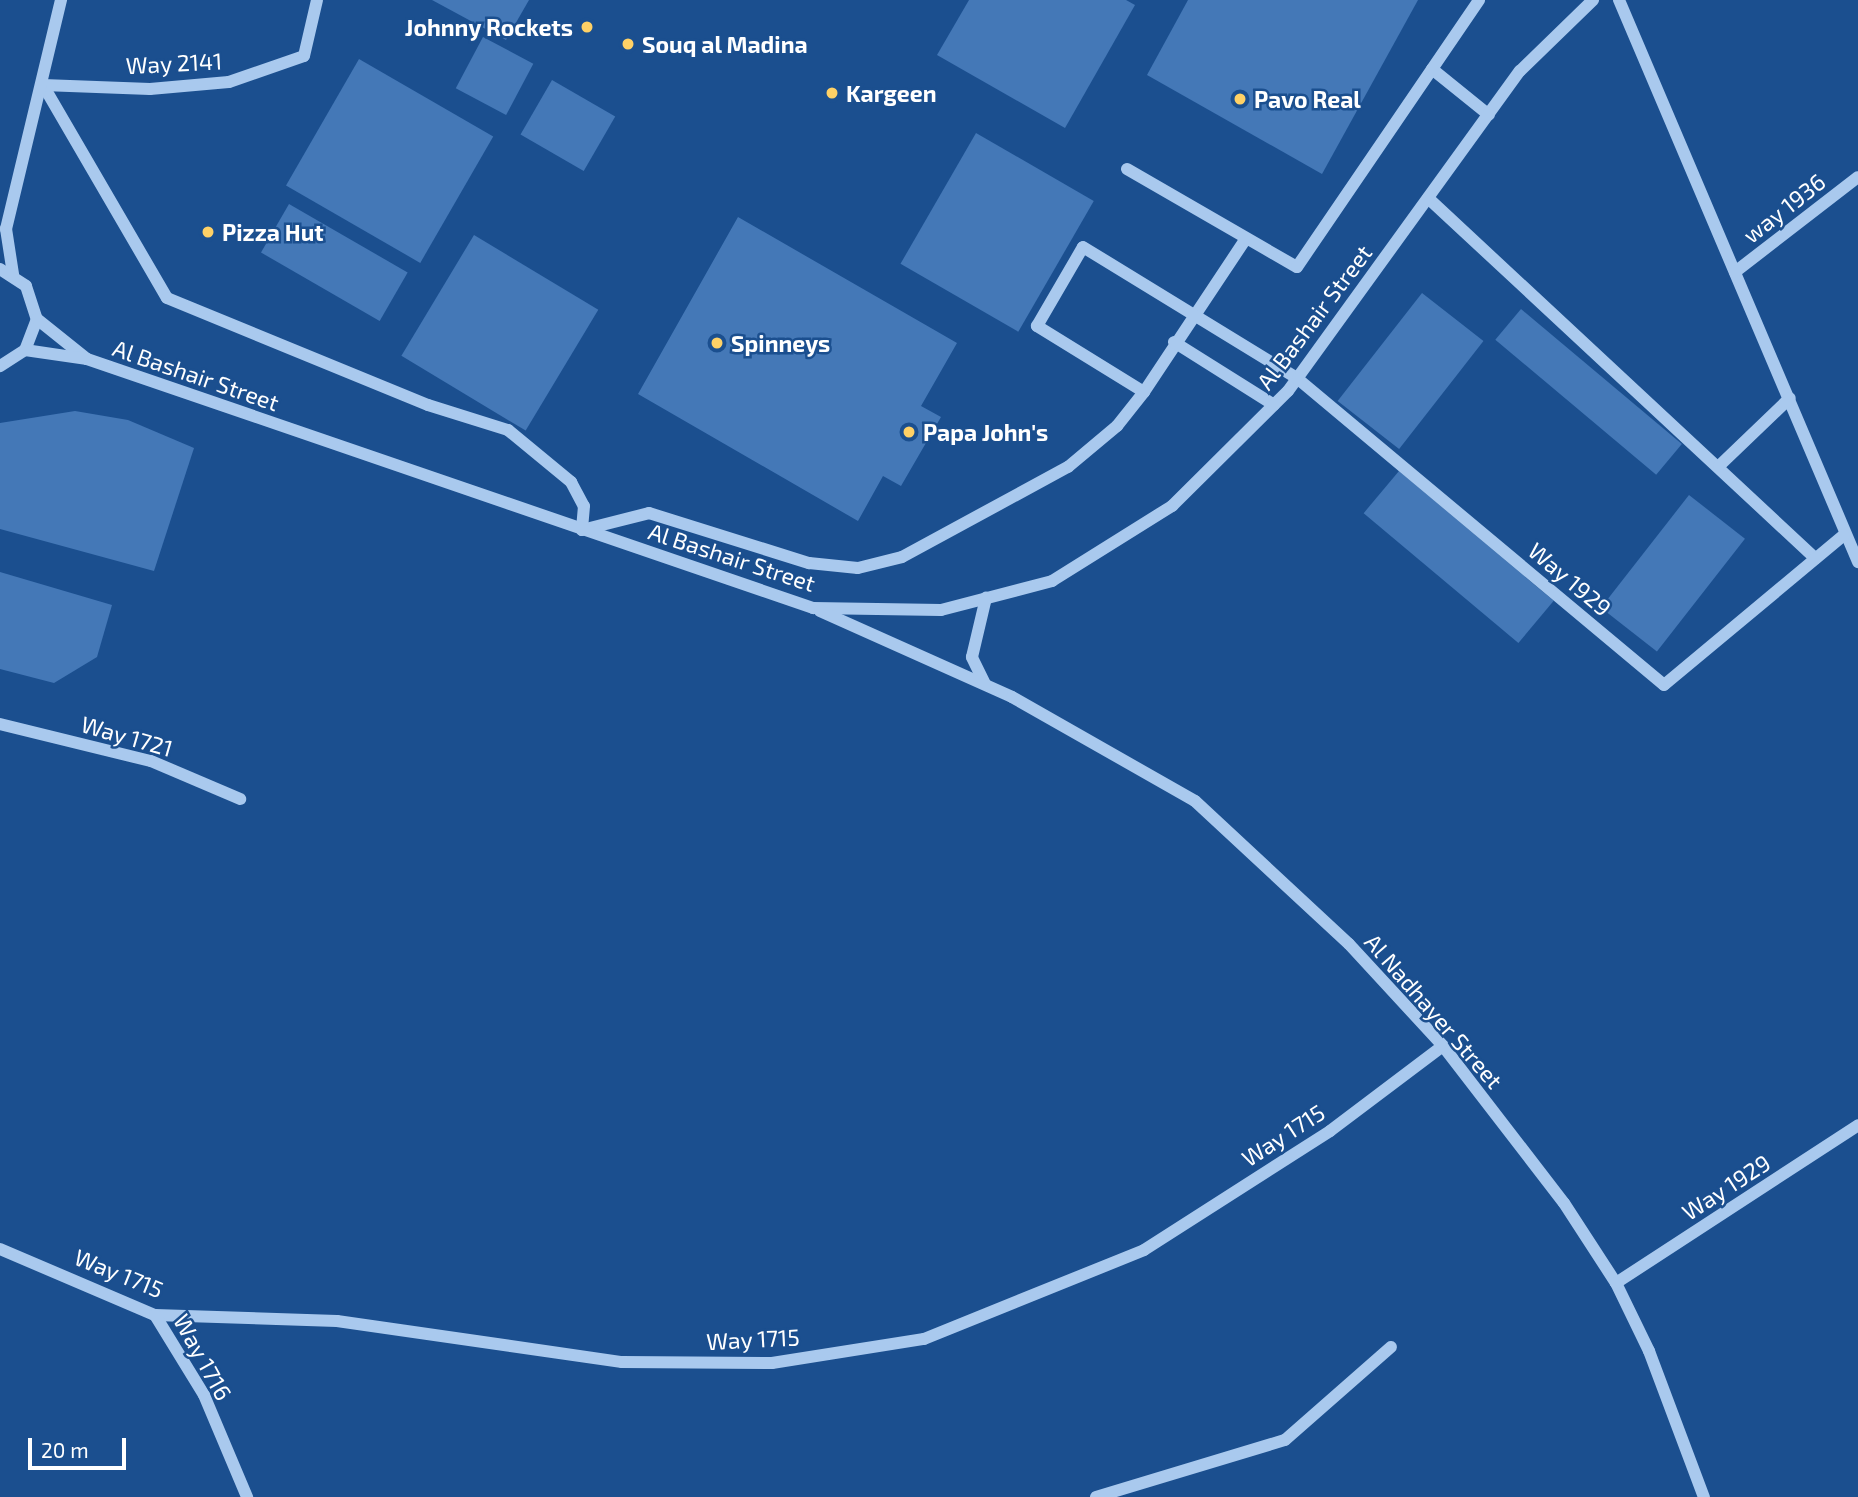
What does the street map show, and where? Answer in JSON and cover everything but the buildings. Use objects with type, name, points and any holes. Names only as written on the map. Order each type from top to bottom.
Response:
[{"type":"street","points":[[13,274],[3,234],[43,85],[61,0]]},
{"type":"street","name":"Way 2141","points":[[43,85],[150,89],[229,82],[304,56],[317,0]]},
{"type":"street","points":[[1127,169],[1244,240],[1297,267],[1479,0]]},
{"type":"street","name":"Al Bashair Street","points":[[25,350],[87,359],[813,608],[941,610],[1052,581],[1172,506],[1297,379],[1520,71],[1593,0]]},
{"type":"street","points":[[1619,0],[1790,398],[1844,535],[1858,562]]},
{"type":"street","points":[[1432,69],[1489,115]]},
{"type":"street","points":[[43,85],[167,298],[428,405],[508,430],[571,482],[584,506],[582,530],[649,513],[809,563],[869,565],[939,539],[1068,467],[1117,426],[1144,392],[1191,314],[1244,240]]},
{"type":"street","name":"way 1936","points":[[1735,272],[1858,177]]},
{"type":"street","points":[[1428,198],[1815,558]]},
{"type":"street","points":[[1144,392],[1037,326],[1083,247],[1297,379]]},
{"type":"street","points":[[0,268],[13,274],[26,286],[37,319],[25,350],[0,366]]},
{"type":"street","name":"Al Bashair Street","points":[[37,319],[87,359]]},
{"type":"street","points":[[1174,342],[1274,405]]},
{"type":"street","name":"Way 1929","points":[[1297,379],[1664,685],[1844,535]]},
{"type":"street","points":[[1719,466],[1790,398]]},
{"type":"street","points":[[985,684],[972,657],[986,598]]},
{"type":"street","name":"Al Nadhayer Street","points":[[813,608],[985,684],[1195,801],[1349,944],[1443,1046],[1564,1203],[1616,1283],[1704,1497]]},
{"type":"street","name":"Way 1721","points":[[0,724],[151,761],[240,799]]},
{"type":"street","name":"Way 1715","points":[[0,1249],[155,1315],[337,1321],[622,1362],[772,1363],[924,1339],[1144,1250],[1330,1131],[1443,1046]]},
{"type":"street","name":"Way 1929","points":[[1616,1283],[1858,1125]]},
{"type":"street","name":"Way 1716","points":[[155,1315],[204,1395],[247,1497]]},
{"type":"street","points":[[1096,1497],[1284,1440],[1391,1347]]},
{"type":"place","name":"Johnny Rockets","points":[[587,27]]},
{"type":"place","name":"Souq al Madina","points":[[628,44]]},
{"type":"place","name":"Kargeen","points":[[832,93]]},
{"type":"place","name":"Pavo Real","points":[[1240,99]]},
{"type":"place","name":"Pizza Hut","points":[[208,232]]},
{"type":"place","name":"Spinneys","points":[[717,343]]},
{"type":"place","name":"Papa John's","points":[[909,432]]}]
